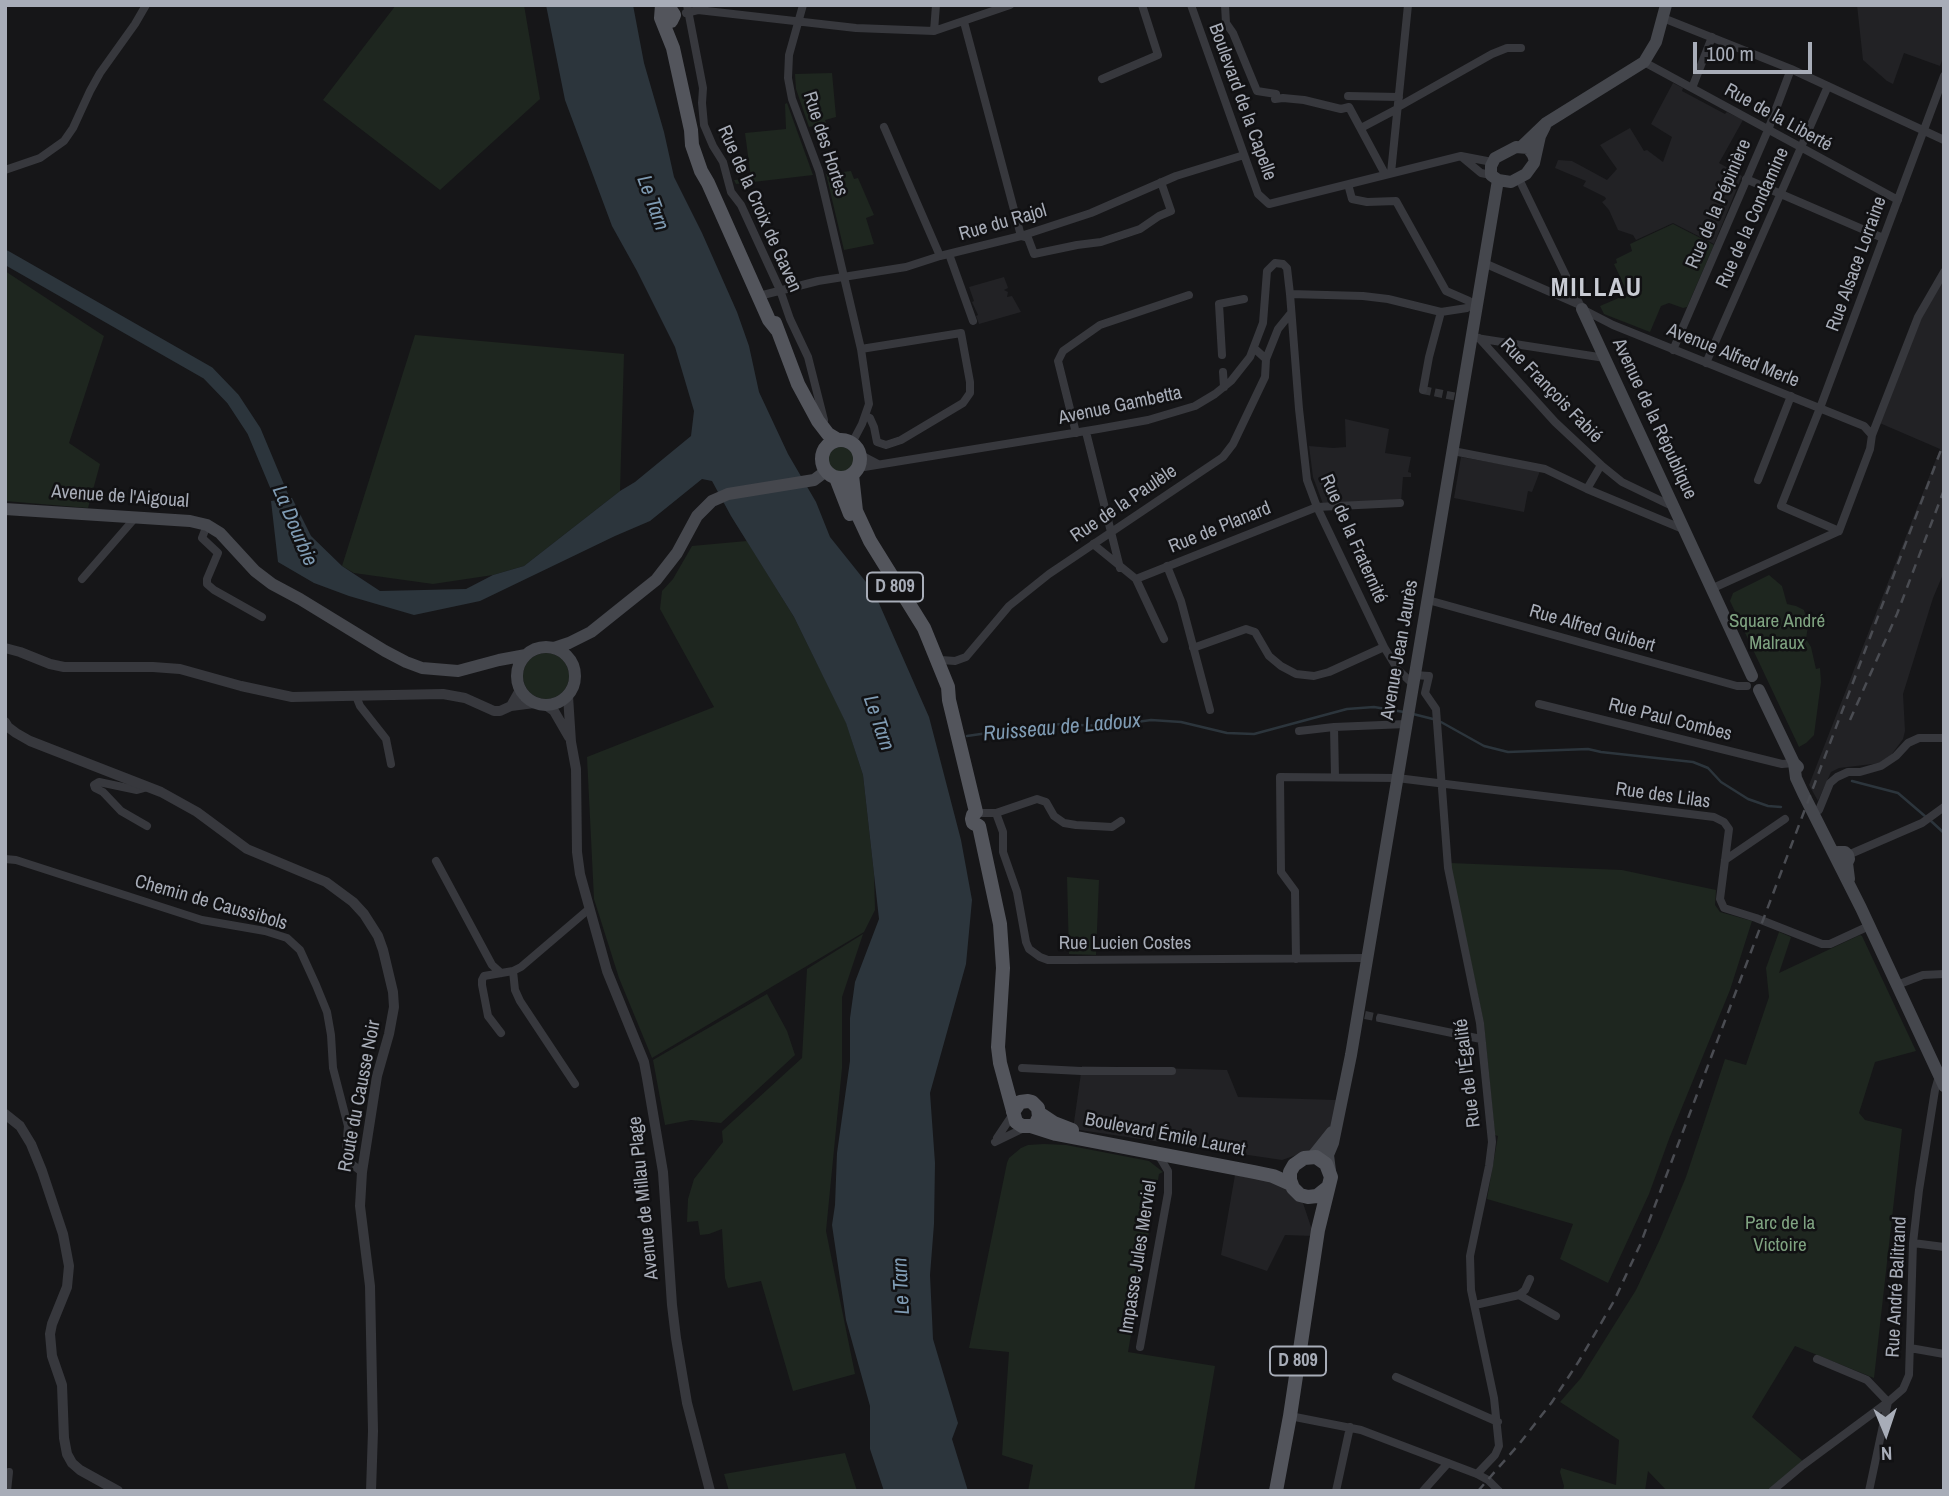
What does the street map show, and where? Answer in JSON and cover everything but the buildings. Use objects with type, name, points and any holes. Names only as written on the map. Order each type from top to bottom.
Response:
[{"type":"main road","points":[[668,12],[692,145],[701,171],[769,320],[777,330]]},
{"type":"main road","points":[[1546,123],[1530,169],[1511,182],[1494,178],[1492,162],[1501,154],[1522,146],[1546,123],[1644,62],[1656,42],[1665,12]]},
{"type":"main road","points":[[691,130],[707,150],[708,183]]},
{"type":"main road","points":[[1522,146],[1532,151],[1534,158]]},
{"type":"main road","name":"Avenue Jean Jaurès","points":[[1330,1171],[1328,1155],[1333,1143],[1361,1014],[1366,958],[1428,600],[1459,397],[1475,337],[1474,306],[1484,263],[1494,178]]},
{"type":"main road","points":[[740,254],[774,317],[798,384],[806,416],[823,451]]},
{"type":"main road","name":"Avenue de la République","points":[[1581,307],[1753,684],[1812,793],[1842,858]]},
{"type":"main road","points":[[798,384],[823,428],[852,456]]},
{"type":"main road","points":[[825,476],[821,462],[823,451],[830,442],[852,456]]},
{"type":"main road","points":[[554,648],[591,632],[644,591],[664,571],[697,516],[712,500],[727,494],[825,476],[844,478],[852,456]]},
{"type":"main road","name":"D 809","points":[[852,456],[856,511],[870,541],[924,628],[944,675],[958,737],[984,817],[1002,941],[998,1047],[1000,1063],[1016,1109],[1016,1122],[1028,1126]]},
{"type":"main road","name":"D 809","points":[[825,476],[839,484],[857,528],[898,591],[921,633],[949,700]]},
{"type":"main road","name":"Avenue de l'Aigoual","points":[[5,509],[207,524],[220,533],[255,571],[272,584],[406,662],[422,668],[458,671],[526,654]]},
{"type":"main road","points":[[573,664],[562,651],[544,647],[534,649],[526,654],[518,666],[520,690],[526,697],[540,704],[558,703],[568,696],[575,679],[573,664],[579,648],[591,632]]},
{"type":"main road","name":"Avenue de l'Aigoual","points":[[480,667],[508,667],[517,673]]},
{"type":"main road","name":"Avenue de la République","points":[[1794,763],[1796,778],[1803,793],[1842,858]]},
{"type":"main road","points":[[1842,858],[1850,886],[1941,1081]]},
{"type":"main road","name":"D 809","points":[[1016,1109],[1028,1101],[1036,1105],[1039,1112]]},
{"type":"main road","points":[[1028,1126],[1037,1121],[1039,1112]]},
{"type":"main road","name":"Boulevard Émile Lauret","points":[[1039,1112],[1065,1128],[1184,1154],[1276,1167],[1294,1165]]},
{"type":"main road","name":"Avenue Jean Jaurès","points":[[1312,1157],[1336,1125]]},
{"type":"main road","name":"Boulevard Émile Lauret","points":[[1028,1126],[1056,1134],[1273,1176],[1291,1184]]},
{"type":"main road","points":[[1304,1157],[1312,1157],[1323,1161],[1330,1171],[1330,1181],[1327,1188],[1317,1196],[1304,1196],[1296,1192],[1290,1176],[1294,1165],[1304,1157]]},
{"type":"main road","name":"D 809","points":[[1276,1491],[1327,1188]]},
{"type":"main road","points":[[1304,1196],[1318,1230]]},
{"type":"street","points":[[5,170],[40,158],[64,141],[100,73],[146,5]]},
{"type":"street","name":"Rue des Hortes","points":[[803,5],[789,55],[788,78],[792,99],[819,171],[845,277],[861,349],[869,404],[866,416]]},
{"type":"street","points":[[934,31],[936,5]]},
{"type":"street","points":[[668,12],[688,9],[856,28],[934,31],[1010,5]]},
{"type":"street","points":[[1102,79],[1158,55],[1142,5]]},
{"type":"street","name":"Boulevard de la Capelle","points":[[1191,5],[1258,194],[1269,204],[1348,184]]},
{"type":"street","points":[[1225,5],[1226,23],[1233,33],[1257,91],[1341,109],[1349,107],[1388,173]]},
{"type":"street","points":[[1388,173],[1408,5]]},
{"type":"street","name":"Rue de la Croix de Gaven","points":[[688,9],[703,88],[707,150],[723,162],[731,192],[741,205],[780,290],[808,357],[824,420]]},
{"type":"street","points":[[1665,12],[1712,37],[1791,69],[1944,140]]},
{"type":"street","points":[[964,22],[1021,236],[1028,238],[1034,254],[1111,239],[1140,229],[1172,210],[1161,182]]},
{"type":"street","points":[[1692,88],[1712,37]]},
{"type":"street","points":[[1361,128],[1492,54],[1507,48],[1521,48]]},
{"type":"street","name":"Rue de la Liberté","points":[[1644,62],[1898,200]]},
{"type":"street","name":"Rue de la Pépinière","points":[[1673,350],[1768,130],[1791,69]]},
{"type":"street","name":"Rue Alsace Lorraine","points":[[1839,531],[1782,506],[1944,76]]},
{"type":"street","name":"Rue de la Condamine","points":[[1706,363],[1828,86]]},
{"type":"street","points":[[1348,96],[1398,105]]},
{"type":"street","points":[[884,127],[940,256]]},
{"type":"street","name":"Rue du Rajol","points":[[763,295],[906,267],[1021,236],[1091,214],[1185,173],[1244,155]]},
{"type":"street","points":[[1461,156],[1481,173],[1494,178]]},
{"type":"street","points":[[1290,294],[1363,296],[1441,312],[1474,306],[1446,291],[1396,201],[1352,200],[1348,184],[1461,156],[1492,162]]},
{"type":"street","points":[[1746,178],[1883,238]]},
{"type":"street","name":"Avenue de la République","points":[[1519,179],[1581,307]]},
{"type":"street","points":[[949,254],[973,321]]},
{"type":"street","name":"Avenue Gambetta","points":[[852,456],[878,464],[1086,432],[1148,420],[1195,406],[1224,387],[1245,365],[1255,349],[1265,311],[1267,271],[1275,263],[1283,264],[1287,268]]},
{"type":"street","name":"Avenue Alfred Merle","points":[[1484,263],[1581,307],[1613,325],[1864,426],[1872,435]]},
{"type":"street","name":"Rue de la Fraternité","points":[[1287,268],[1307,480],[1317,507],[1384,647],[1398,670],[1414,680]]},
{"type":"street","points":[[1711,589],[1839,531],[1870,449],[1872,435],[1918,317],[1944,272]]},
{"type":"street","points":[[1076,433],[1058,361],[1063,351],[1100,325],[1189,295]]},
{"type":"street","points":[[1222,355],[1219,304],[1244,299]]},
{"type":"street","points":[[1423,390],[1441,312]]},
{"type":"street","name":"Rue de la Paulèle","points":[[944,675],[955,661],[966,657],[1009,606],[1049,574],[1223,457],[1233,444],[1265,377],[1266,359],[1278,329],[1292,313]]},
{"type":"street","points":[[1592,331],[1598,325],[1613,325]]},
{"type":"street","points":[[861,349],[961,333],[970,382],[970,393],[963,403],[901,440],[886,445],[877,442],[874,427],[866,416],[852,456],[878,464]]},
{"type":"street","points":[[1475,337],[1605,358]]},
{"type":"street","name":"Rue François Fabié","points":[[1475,337],[1555,422],[1601,465],[1622,482],[1674,507]]},
{"type":"street","points":[[1255,349],[1266,359]]},
{"type":"street","points":[[1223,372],[1224,387]]},
{"type":"street","points":[[1758,480],[1791,396]]},
{"type":"street","points":[[1086,432],[1120,568]]},
{"type":"street","points":[[1452,451],[1545,469],[1683,529]]},
{"type":"street","points":[[1587,489],[1601,465]]},
{"type":"street","name":"Rue de Planard","points":[[1136,579],[1317,507],[1400,503]]},
{"type":"street","points":[[82,579],[135,518]]},
{"type":"street","points":[[207,524],[202,538],[218,553],[207,584],[262,617]]},
{"type":"street","points":[[1093,544],[1136,579],[1164,639]]},
{"type":"street","points":[[1167,566],[1181,601],[1210,710]]},
{"type":"street","name":"Rue Alfred Guibert","points":[[1428,600],[1737,686],[1753,684]]},
{"type":"street","points":[[1193,648],[1246,629],[1255,632],[1269,656],[1281,666],[1296,674],[1314,676],[1384,647]]},
{"type":"street","points":[[5,649],[64,667],[166,667],[292,697],[443,694],[465,698],[494,711],[506,710],[511,706],[520,690]]},
{"type":"street","points":[[935,654],[941,660],[955,661]]},
{"type":"street","name":"Rue de l'Égalité","points":[[1414,680],[1429,676],[1425,693],[1436,709],[1448,869],[1480,1023],[1492,1142],[1470,1255],[1471,1290],[1498,1422],[1499,1446],[1495,1455],[1477,1474]]},
{"type":"street","points":[[356,696],[360,706],[386,739],[391,764]]},
{"type":"street","name":"Avenue de Millau Plage","points":[[568,696],[576,769],[578,863],[607,971],[642,1057],[647,1078],[663,1172],[676,1338],[687,1403],[710,1491]]},
{"type":"street","points":[[511,706],[540,704]]},
{"type":"street","name":"Avenue de Millau Plage","points":[[540,704],[554,711],[571,742]]},
{"type":"street","name":"Rue Paul Combes","points":[[1539,704],[1782,764],[1794,763]]},
{"type":"street","name":"Route du Causse Noir","points":[[5,722],[8,727],[30,741],[148,786],[197,812],[247,849],[326,882],[353,902],[378,936],[386,960],[394,1007],[377,1076],[362,1172],[360,1222],[370,1286],[373,1431],[371,1491]]},
{"type":"street","points":[[1299,731],[1406,724]]},
{"type":"street","points":[[1334,727],[1335,778]]},
{"type":"street","points":[[1819,810],[1830,783],[1837,777],[1848,772],[1860,772],[1881,766],[1896,756],[1908,743],[1919,738],[1944,738]]},
{"type":"street","name":"Rue des Lilas","points":[[1296,959],[1295,891],[1281,872],[1280,777],[1397,778],[1714,817],[1724,822],[1729,830],[1720,899],[1724,908],[1822,944],[1830,944],[1869,926]]},
{"type":"street","points":[[147,826],[121,811],[94,785],[99,782],[136,790],[148,786]]},
{"type":"street","points":[[984,817],[1037,799],[1046,802],[1054,816],[1063,823],[1112,827],[1121,821]]},
{"type":"street","points":[[1842,858],[1922,822],[1944,807]]},
{"type":"street","name":"Rue Lucien Costes","points":[[984,817],[1003,832],[1003,852],[1017,892],[1029,949],[1048,960],[1366,958]]},
{"type":"street","points":[[1725,860],[1785,819]]},
{"type":"street","name":"Chemin de Caussibols","points":[[5,859],[16,860],[202,920],[265,931],[287,938],[300,950],[327,1012],[332,1068],[348,1126],[346,1150],[349,1162],[362,1172]]},
{"type":"street","points":[[436,861],[492,965],[501,973]]},
{"type":"street","points":[[501,1034],[488,1016],[482,980],[484,976],[521,967],[589,909]]},
{"type":"street","points":[[513,971],[515,990],[520,1001],[575,1084]]},
{"type":"street","points":[[1897,985],[1923,975],[1944,974]]},
{"type":"street","points":[[1380,1018],[1481,1039]]},
{"type":"street","points":[[1022,1068],[1172,1071]]},
{"type":"street","name":"Rue André Balitrand","points":[[1869,1491],[1888,1402],[1903,1389],[1909,1374],[1913,1243],[1935,1090],[1941,1081]]},
{"type":"street","points":[[1016,1109],[995,1142],[1028,1126]]},
{"type":"street","points":[[5,1114],[20,1126],[31,1144],[63,1234],[67,1255],[67,1287],[50,1334],[52,1356],[62,1385],[67,1454],[80,1470],[118,1491]]},
{"type":"street","name":"Impasse Jules Merviel","points":[[1140,1347],[1168,1193],[1168,1171],[1158,1154]]},
{"type":"street","name":"Impasse Jules Merviel","points":[[1168,1171],[1180,1159]]},
{"type":"street","points":[[1913,1243],[1944,1247]]},
{"type":"street","points":[[1475,1305],[1519,1295],[1525,1290],[1530,1279]]},
{"type":"street","points":[[1519,1295],[1556,1316]]},
{"type":"street","points":[[1910,1348],[1944,1354]]},
{"type":"street","points":[[1772,1491],[1888,1402],[1867,1380],[1817,1359]]},
{"type":"street","points":[[1396,1377],[1498,1422]]},
{"type":"street","points":[[1290,1416],[1350,1427],[1477,1474],[1499,1491]]},
{"type":"street","points":[[1336,1491],[1350,1427]]},
{"type":"street","points":[[1423,1491],[1448,1463]]},
{"type":"street","points":[[7,1491],[9,1472]]},
{"type":"shaded area","points":[[1857,5],[1944,5],[1944,55],[1940,66],[1904,53],[1893,84],[1887,81],[1863,60]]},
{"type":"shaded area","points":[[1673,83],[1683,88],[1682,91],[1725,114],[1727,112],[1743,120],[1719,163],[1742,176],[1714,244],[1673,223],[1636,240],[1633,235],[1618,230],[1609,210],[1602,202],[1605,197],[1583,186],[1586,181],[1555,168],[1558,160],[1572,161],[1607,180],[1617,169],[1600,145],[1630,128],[1644,151],[1647,150],[1663,162],[1672,137],[1651,124]]},
{"type":"shaded area","points":[[1944,266],[1944,572],[1933,598],[1903,694],[1903,739],[1889,758],[1881,763],[1839,768],[1831,772],[1818,801],[1809,785],[1940,449],[1875,421],[1916,316]]},
{"type":"shaded area","points":[[1004,277],[1008,288],[1004,290],[1008,292],[1007,297],[1012,296],[1021,312],[979,324],[969,287]]},
{"type":"shaded area","points":[[1345,419],[1389,429],[1385,453],[1411,457],[1408,472],[1411,477],[1403,477],[1401,502],[1323,504],[1313,477],[1309,446],[1346,447]]},
{"type":"shaded area","points":[[1461,457],[1540,471],[1532,492],[1528,491],[1524,512],[1454,498]]},
{"type":"shaded area","points":[[1082,1066],[1227,1070],[1238,1097],[1336,1100],[1335,1125],[1314,1149],[1282,1160],[1073,1129]]},
{"type":"shaded area","points":[[1235,1175],[1282,1183],[1303,1203],[1314,1236],[1285,1235],[1267,1271],[1221,1255]]},
{"type":"green space","points":[[396,5],[524,5],[540,99],[440,190],[323,100]]},
{"type":"green space","points":[[832,73],[836,117],[825,120],[826,123],[809,127],[796,89],[795,74]]},
{"type":"green space","points":[[787,103],[813,175],[736,184],[734,180],[751,178],[745,133],[786,129]]},
{"type":"green space","points":[[851,171],[854,179],[858,178],[874,215],[866,218],[874,244],[844,250],[826,174]]},
{"type":"green space","points":[[1673,224],[1714,245],[1687,307],[1669,303],[1661,306],[1650,332],[1604,314],[1600,306],[1628,294],[1614,264],[1617,263],[1616,259],[1632,251],[1630,244]]},
{"type":"green space","points":[[5,271],[104,336],[69,443],[100,464],[88,508],[5,501]]},
{"type":"green space","points":[[415,335],[624,354],[620,491],[524,566],[493,575],[433,584],[354,573],[342,566]]},
{"type":"green space","points":[[841,447],[850,451],[854,460],[850,469],[841,473],[832,469],[828,460],[832,451]]},
{"type":"green space","points":[[747,541],[794,617],[846,722],[863,775],[874,874],[875,910],[864,932],[652,1058],[619,978],[594,899],[587,757],[714,707],[660,609],[662,591],[673,579],[692,546]]},
{"type":"green space","name":"Square André Malraux","points":[[1769,575],[1782,586],[1787,604],[1804,610],[1808,626],[1806,639],[1811,647],[1816,669],[1820,668],[1821,682],[1814,735],[1799,747],[1730,601],[1733,593]]},
{"type":"green space","points":[[546,653],[562,660],[569,676],[562,692],[546,699],[530,692],[523,676],[530,660]]},
{"type":"green space","points":[[1450,863],[1622,870],[1716,890],[1715,905],[1720,912],[1752,921],[1730,990],[1649,1194],[1608,1283],[1560,1259],[1573,1224],[1487,1199],[1498,1136],[1495,1135],[1484,1024]]},
{"type":"green space","points":[[1067,877],[1099,880],[1096,955],[1069,954]]},
{"type":"green space","name":"Parc de la Victoire","points":[[1779,932],[1791,937],[1779,973],[1862,936],[1916,1051],[1875,1062],[1859,1113],[1865,1120],[1902,1129],[1874,1378],[1795,1346],[1752,1417],[1804,1462],[1766,1491],[1667,1491],[1648,1471],[1645,1491],[1563,1491],[1561,1468],[1616,1485],[1619,1440],[1560,1402],[1581,1378],[1636,1290],[1686,1177],[1725,1059],[1746,1065],[1769,997],[1766,968]]},
{"type":"green space","points":[[863,934],[842,997],[842,1068],[826,1231],[855,1374],[793,1391],[761,1281],[728,1288],[722,1229],[700,1235],[698,1221],[687,1222],[688,1199],[694,1179],[723,1142],[722,1131],[802,1058],[807,969]]},
{"type":"green space","points":[[767,994],[787,1031],[795,1055],[721,1123],[691,1120],[665,1125],[653,1060]]},
{"type":"green space","points":[[1044,1144],[1066,1145],[1149,1161],[1163,1172],[1159,1174],[1128,1352],[1215,1366],[1194,1491],[1028,1491],[1033,1465],[1002,1455],[1009,1352],[969,1348],[1007,1163],[1021,1148]]},
{"type":"green space","points":[[845,1453],[857,1491],[729,1491],[724,1474]]},
{"type":"water","name":"Le Tarn","points":[[546,5],[633,5],[644,63],[674,177],[737,312],[749,346],[759,392],[788,454],[816,502],[830,537],[874,592],[929,717],[961,840],[972,900],[966,964],[930,1093],[935,1163],[930,1275],[933,1339],[958,1423],[952,1439],[968,1491],[884,1491],[870,1449],[870,1406],[846,1320],[832,1225],[837,1153],[850,1061],[850,1018],[855,982],[879,919],[863,775],[846,723],[794,617],[712,481],[702,479],[650,521],[480,601],[414,615],[314,583],[278,562],[271,501],[292,498],[311,536],[342,566],[380,591],[466,589],[493,575],[524,566],[691,436],[694,411],[675,347],[612,226],[565,100]]},
{"type":"waterway","name":"La Dourbie","points":[[5,257],[208,373],[233,399],[254,431],[290,517]]},
{"type":"waterway","name":"Ruisseau de Ladoux","points":[[967,736],[1050,724],[1108,726],[1151,720],[1181,722],[1227,733],[1254,734],[1347,709],[1374,707],[1404,712]]},
{"type":"waterway","points":[[1413,714],[1433,719]]},
{"type":"waterway","points":[[1441,722],[1484,746],[1508,752],[1588,749],[1693,762],[1708,768],[1721,782],[1748,799],[1781,807]]},
{"type":"waterway","points":[[1852,781],[1898,793],[1926,817]]},
{"type":"waterway","points":[[1931,821],[1944,833]]},
{"type":"tunnel","points":[[1423,390],[1457,397]]},
{"type":"tunnel","points":[[1365,1015],[1380,1018]]},
{"type":"railway","points":[[1478,1491],[1552,1402],[1614,1301],[1640,1245],[1944,442]]},
{"type":"railway","points":[[1850,720],[1897,614],[1944,490]]},
{"type":"district","name":"MILLAU","points":[[1597,289]]}]
